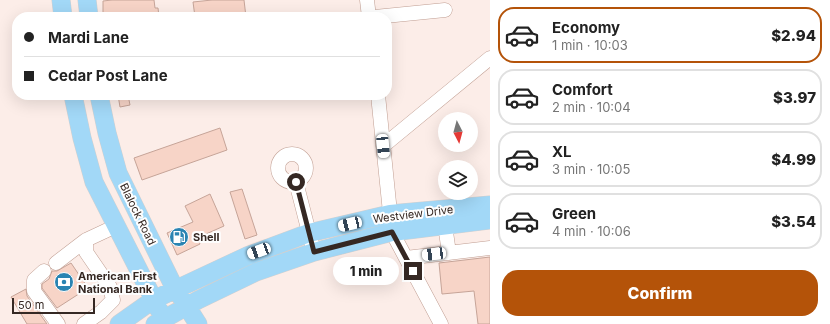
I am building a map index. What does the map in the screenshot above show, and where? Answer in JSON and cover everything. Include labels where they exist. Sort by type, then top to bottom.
[{"type":"main road","points":[[61,0],[62,12]]},
{"type":"main road","points":[[87,0],[88,12]]},
{"type":"main road","points":[[74,100],[82,138],[94,182],[153,300],[162,322]]},
{"type":"main road","name":"Blalock Road","points":[[100,100],[118,173],[124,188],[176,290],[198,324]]},
{"type":"main road","points":[[82,138],[107,132]]},
{"type":"main road","name":"Westview Drive","points":[[119,324],[153,300],[246,256],[309,233],[391,223],[490,205]]},
{"type":"main road","name":"Westview Drive","points":[[162,322],[186,306],[256,272],[391,223],[445,226],[490,220]]},
{"type":"street","points":[[367,0],[368,12]]},
{"type":"street","points":[[392,15],[445,10]]},
{"type":"street","points":[[383,146],[490,58]]},
{"type":"street","points":[[378,100],[391,223],[406,258],[441,324]]},
{"type":"street","points":[[296,182],[314,252]]},
{"type":"street","points":[[56,263],[86,240],[116,226]]},
{"type":"street","points":[[445,226],[448,253]]},
{"type":"street","points":[[84,324],[101,312],[113,300],[110,287],[86,252],[86,240]]},
{"type":"street","points":[[406,258],[490,248]]},
{"type":"street","points":[[44,271],[34,280],[34,291],[58,324]]},
{"type":"building","points":[[154,0],[155,8],[158,8],[158,12],[103,12],[103,1]]},
{"type":"building","points":[[212,0],[244,0],[245,12],[194,12],[193,2]]},
{"type":"building","points":[[119,100],[129,100],[130,105],[120,107]]},
{"type":"building","points":[[220,128],[227,150],[142,180],[134,158]]},
{"type":"building","points":[[242,189],[257,235],[245,239],[230,192]]},
{"type":"building","points":[[210,194],[224,226],[197,238],[200,244],[177,255],[167,233],[193,222],[185,206]]},
{"type":"building","points":[[490,257],[490,324],[478,324],[474,291],[442,294],[439,263]]},
{"type":"building","name":"American First National Bank","points":[[71,263],[88,288],[57,308],[42,288],[42,284],[49,279],[52,271],[57,271]]},
{"type":"building","points":[[26,289],[27,296],[47,324],[27,324],[11,297]]},
{"type":"place","name":"Shell","points":[[179,237]]},
{"type":"place","name":"American First National Bank","points":[[64,282]]},
{"type":"route","points":[[296,182],[314,252],[392,232],[413,271]]}]
